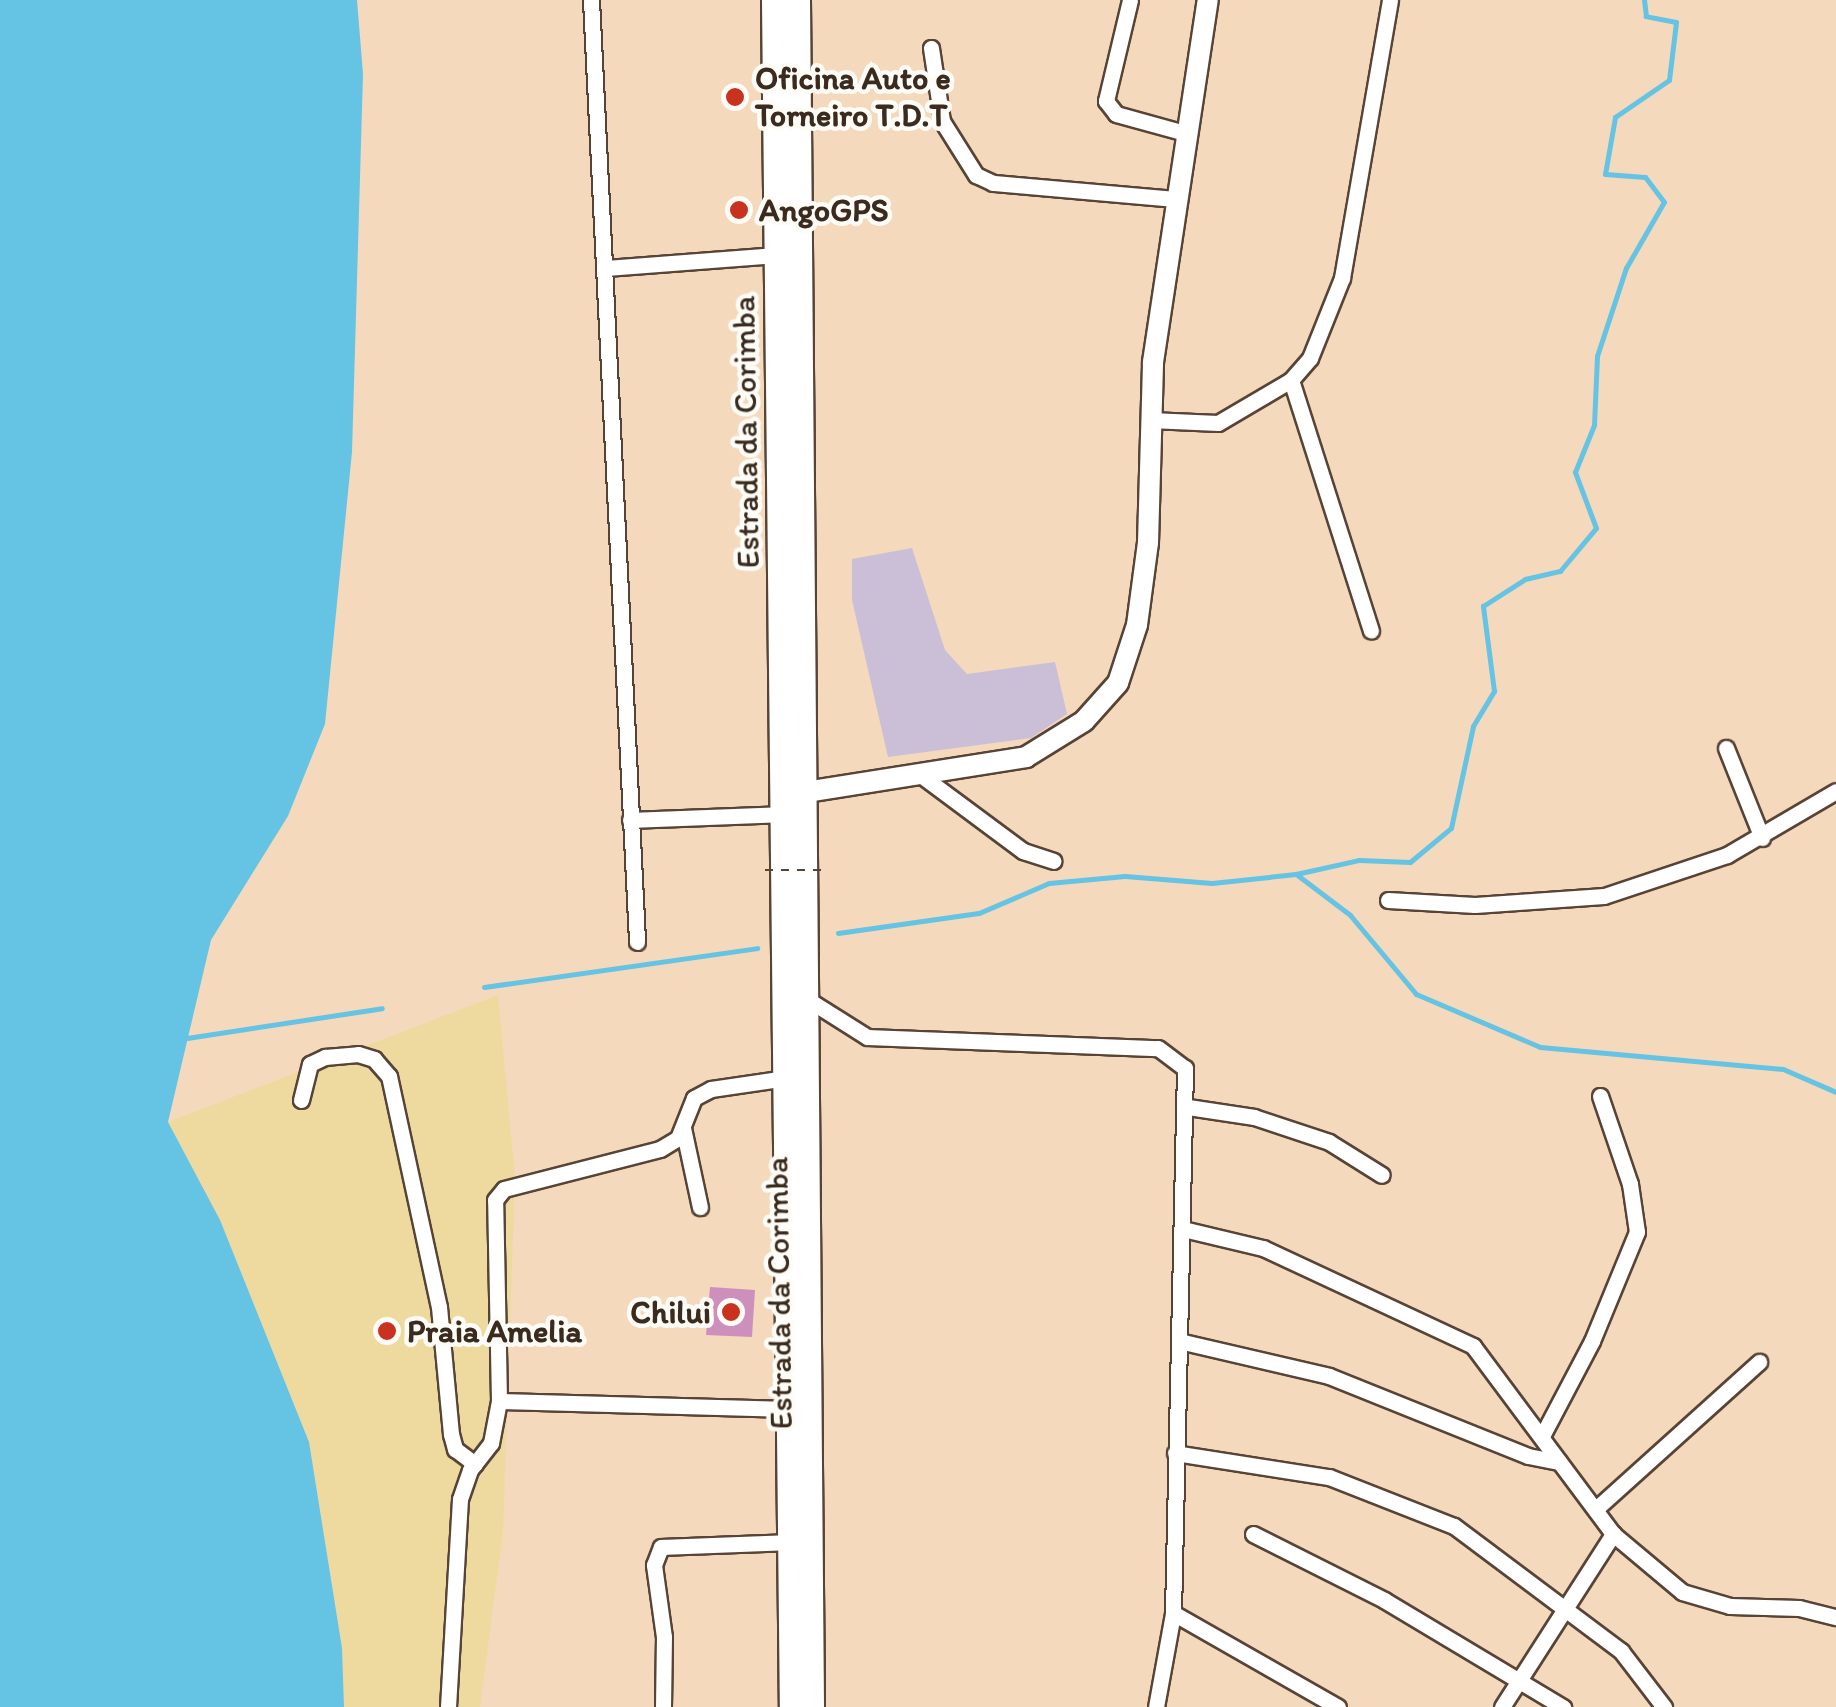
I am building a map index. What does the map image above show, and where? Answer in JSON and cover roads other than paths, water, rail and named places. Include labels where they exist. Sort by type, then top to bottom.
[{"type":"main road","name":"Estrada da Corimba","points":[[774,0],[785,814],[807,999],[811,1707]]},
{"type":"main road","name":"Estrada da Corimba","points":[[792,1707],[786,1078],[792,872],[806,792],[797,0]]},
{"type":"street","points":[[590,0],[607,268],[637,942]]},
{"type":"street","points":[[1130,0],[1106,101],[1116,114],[1185,133]]},
{"type":"street","points":[[806,792],[1026,757],[1084,721],[1118,684],[1136,625],[1148,543],[1150,420],[1185,133],[1208,0]]},
{"type":"street","points":[[1150,420],[1218,423],[1292,380],[1326,326],[1342,278],[1390,0]]},
{"type":"street","points":[[931,48],[942,121],[976,175],[993,183],[1176,199]]},
{"type":"street","points":[[607,268],[776,256]]},
{"type":"street","points":[[1292,380],[1371,631]]},
{"type":"street","points":[[1726,748],[1762,838]]},
{"type":"street","points":[[922,776],[1023,850],[1053,861]]},
{"type":"street","points":[[1388,900],[1475,905],[1604,896],[1762,838],[1836,791]]},
{"type":"street","points":[[630,820],[785,814]]},
{"type":"street","points":[[807,999],[867,1037],[1158,1048],[1185,1068],[1188,1107],[1172,1613],[1156,1707]]},
{"type":"street","points":[[301,1100],[310,1064],[325,1057],[374,1059],[390,1076],[439,1307],[451,1434],[455,1450],[476,1464]]},
{"type":"street","points":[[700,1207],[683,1128],[687,1106],[711,1089],[786,1078]]},
{"type":"street","points":[[1542,1436],[1592,1341],[1637,1232],[1630,1184],[1600,1096]]},
{"type":"street","points":[[1188,1107],[1254,1117],[1329,1142],[1382,1175]]},
{"type":"street","points":[[448,1707],[460,1499],[491,1443],[500,1401],[495,1200],[504,1190],[641,1157],[683,1128]]},
{"type":"street","points":[[1183,1229],[1263,1248],[1474,1346],[1558,1462],[1598,1507],[1613,1534],[1682,1592],[1705,1600],[1836,1617]]},
{"type":"street","points":[[1179,1340],[1329,1376],[1528,1456],[1558,1462]]},
{"type":"street","points":[[1598,1507],[1759,1362]]},
{"type":"street","points":[[500,1401],[791,1409]]},
{"type":"street","points":[[1175,1453],[1329,1477],[1402,1502],[1454,1526],[1568,1607],[1643,1674],[1664,1707]]},
{"type":"street","points":[[1253,1534],[1367,1591],[1563,1707]]},
{"type":"street","points":[[1502,1707],[1613,1534]]},
{"type":"street","points":[[663,1707],[664,1637],[654,1565],[661,1547],[791,1542]]},
{"type":"street","points":[[1172,1613],[1338,1707]]},
{"type":"water","points":[[0,0],[357,0],[363,74],[352,452],[325,724],[288,816],[211,940],[168,1122],[220,1220],[309,1442],[342,1648],[344,1707],[0,1707]]},
{"type":"waterway","points":[[1296,874],[1359,860],[1410,862],[1451,828],[1473,726],[1494,691],[1483,606],[1525,579],[1560,571],[1596,528],[1575,472],[1594,425],[1597,356],[1626,268],[1664,202],[1645,177],[1605,174],[1615,117],[1669,80],[1676,22],[1646,16],[1644,0]]},
{"type":"waterway","points":[[838,933],[979,913],[1049,883],[1125,876],[1212,883],[1296,874],[1350,915],[1416,994],[1540,1047],[1783,1069],[1836,1092]]},
{"type":"waterway","points":[[484,987],[757,948]]},
{"type":"waterway","points":[[187,1038],[382,1008]]},
{"type":"place","name":"Oficina Auto e Torneiro T.D.T","points":[[735,97]]},
{"type":"place","name":"AngoGPS","points":[[739,210]]},
{"type":"place","name":"Chilui","points":[[731,1312]]},
{"type":"place","name":"Praia Amelia","points":[[387,1331]]}]
